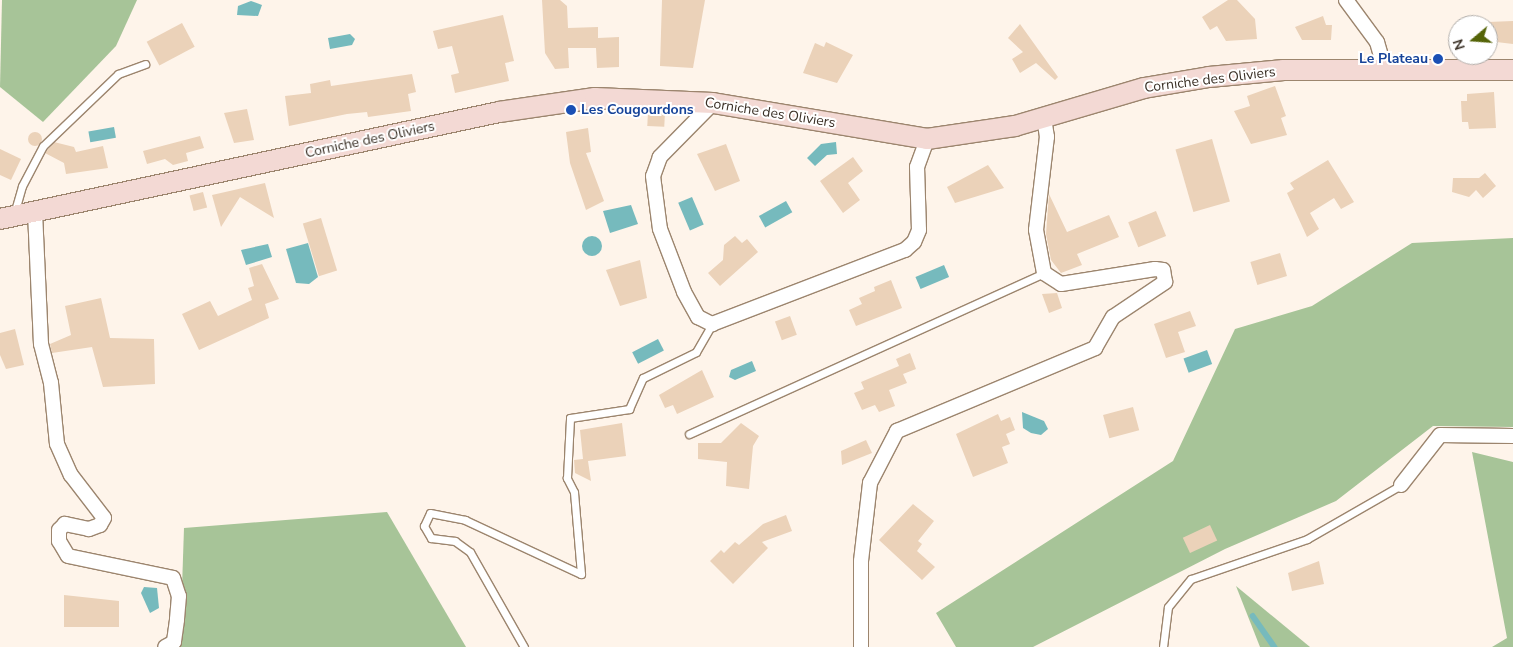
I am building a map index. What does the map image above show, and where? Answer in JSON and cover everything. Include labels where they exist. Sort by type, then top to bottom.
[{"type":"street","points":[[1346,0],[1378,42],[1385,70]]},
{"type":"street","name":"Corniche des Oliviers","points":[[7,218],[559,102],[624,97],[713,103],[926,139],[1044,120],[1174,82],[1284,70],[1513,70]]},
{"type":"street","points":[[713,103],[660,157],[653,176],[660,229],[681,284],[698,317],[712,324],[909,246],[919,230],[917,167],[926,139]]},
{"type":"street","points":[[861,647],[861,560],[870,483],[897,432],[1095,348],[1113,317],[1165,282],[1167,276],[1155,270],[1061,284],[1044,273],[1036,230],[1046,137],[1044,120]]},
{"type":"street","points":[[35,212],[41,344],[51,383],[57,444],[71,475],[104,518],[100,525],[89,529],[66,524],[59,530],[59,542],[68,556],[173,578],[179,596],[177,620],[174,642],[166,647]]},
{"type":"street","points":[[1401,485],[1440,435],[1513,436]]},
{"type":"lane","points":[[7,218],[43,146],[118,74],[145,64]]},
{"type":"lane","points":[[689,434],[1044,273]]},
{"type":"lane","points":[[524,647],[470,552],[455,541],[431,538],[424,526],[430,513],[465,520],[581,574],[574,492],[567,478],[570,418],[629,409],[643,378],[696,352],[712,324]]},
{"type":"lane","points":[[1163,647],[1168,608],[1192,579],[1307,539],[1401,485]]},
{"type":"green space","points":[[2,0],[137,0],[116,46],[43,122],[0,87]]},
{"type":"green space","points":[[1513,238],[1513,427],[1433,426],[1336,501],[1225,549],[1033,647],[956,647],[936,613],[1173,461],[1235,329],[1312,306],[1412,243]]},
{"type":"green space","points":[[1472,452],[1513,462],[1513,647],[1492,647],[1507,638]]},
{"type":"green space","points":[[387,512],[466,647],[180,647],[184,528]]},
{"type":"green space","points":[[1236,586],[1310,647],[1260,647]]},
{"type":"water","points":[[251,1],[262,5],[258,16],[237,15],[238,6]]},
{"type":"water","points":[[350,34],[355,39],[352,45],[330,49],[328,38]]},
{"type":"water","points":[[114,127],[116,138],[90,142],[88,132]]},
{"type":"water","points":[[836,142],[837,154],[827,155],[815,166],[807,158],[821,144]]},
{"type":"water","points":[[692,197],[704,225],[690,230],[678,203]]},
{"type":"water","points":[[786,201],[792,212],[765,227],[759,216]]},
{"type":"water","points":[[631,205],[638,224],[610,233],[603,211]]},
{"type":"water","points":[[592,236],[599,239],[602,246],[599,253],[592,256],[585,253],[582,246],[585,239]]},
{"type":"water","points":[[308,243],[318,277],[309,284],[296,283],[286,249]]},
{"type":"water","points":[[268,244],[272,257],[246,265],[241,250]]},
{"type":"water","points":[[944,265],[949,277],[921,289],[915,277]]},
{"type":"water","points":[[658,339],[664,351],[638,364],[632,352]]},
{"type":"water","points":[[1207,350],[1212,364],[1189,373],[1184,359]]},
{"type":"water","points":[[752,361],[756,371],[735,380],[729,377],[731,370]]},
{"type":"water","points":[[1022,412],[1044,421],[1048,429],[1041,435],[1031,433],[1023,428]]},
{"type":"water","points":[[144,587],[157,588],[159,608],[150,613],[141,593]]},
{"type":"building","points":[[542,0],[560,0],[567,6],[568,28],[598,27],[598,38],[619,37],[619,67],[597,68],[596,48],[568,48],[569,68],[555,69],[545,53]]},
{"type":"building","points":[[662,0],[705,0],[693,68],[660,66]]},
{"type":"building","points":[[1228,0],[1237,0],[1255,19],[1257,39],[1226,41],[1217,26],[1210,30],[1202,17]]},
{"type":"building","points":[[503,15],[514,61],[505,63],[509,81],[455,93],[451,75],[459,73],[452,46],[438,49],[433,31]]},
{"type":"building","points":[[1323,16],[1326,25],[1332,25],[1331,40],[1302,40],[1295,27]]},
{"type":"building","points":[[1513,21],[1513,44],[1498,42],[1498,22]]},
{"type":"building","points":[[182,23],[195,47],[159,66],[147,42]]},
{"type":"building","points":[[1020,24],[1058,77],[1055,80],[1036,63],[1020,73],[1012,59],[1023,52],[1008,38]]},
{"type":"building","points":[[826,42],[853,55],[837,83],[803,73],[815,43],[824,47]]},
{"type":"building","points":[[412,74],[416,92],[408,94],[411,111],[368,117],[367,112],[347,114],[289,126],[285,96],[311,93],[310,84],[330,80],[331,86]]},
{"type":"building","points":[[1275,86],[1286,116],[1281,118],[1287,135],[1251,144],[1234,111],[1250,106],[1247,96]]},
{"type":"building","points":[[1494,92],[1496,128],[1469,129],[1468,122],[1462,122],[1461,101],[1467,101],[1467,94]]},
{"type":"building","points":[[247,109],[254,140],[234,143],[224,113]]},
{"type":"building","points":[[648,112],[665,113],[664,127],[647,126]]},
{"type":"building","points":[[588,128],[591,152],[586,153],[604,201],[586,210],[570,163],[566,132]]},
{"type":"building","points":[[35,132],[40,134],[42,139],[40,144],[35,146],[30,144],[28,139],[30,134]]},
{"type":"building","points":[[200,136],[204,148],[186,153],[188,161],[173,165],[165,159],[147,164],[143,151]]},
{"type":"building","points":[[1212,139],[1230,201],[1193,212],[1175,149]]},
{"type":"building","points":[[54,142],[74,147],[76,152],[103,146],[108,168],[66,174],[64,163],[45,153]]},
{"type":"building","points":[[726,144],[740,181],[715,191],[697,154]]},
{"type":"building","points":[[0,149],[21,159],[11,180],[0,175]]},
{"type":"building","points":[[853,157],[863,171],[848,183],[860,200],[843,213],[820,181]]},
{"type":"building","points":[[1328,160],[1354,202],[1341,209],[1334,198],[1310,213],[1319,229],[1307,237],[1287,193],[1294,189],[1290,183]]},
{"type":"building","points":[[988,165],[1004,188],[955,203],[947,187]]},
{"type":"building","points":[[1485,173],[1496,186],[1483,198],[1476,190],[1469,197],[1452,192],[1453,178],[1479,178]]},
{"type":"building","points":[[265,183],[274,218],[240,197],[221,227],[212,195]]},
{"type":"building","points":[[203,192],[207,207],[194,211],[189,196]]},
{"type":"building","points":[[1049,194],[1067,232],[1109,215],[1119,237],[1077,254],[1082,265],[1061,273],[1051,260],[1046,234]]},
{"type":"building","points":[[1156,211],[1166,236],[1138,247],[1128,222]]},
{"type":"building","points":[[321,218],[337,271],[319,276],[303,224]]},
{"type":"building","points":[[735,236],[742,243],[747,239],[758,252],[720,286],[708,273],[723,260],[724,245]]},
{"type":"building","points":[[1280,253],[1287,276],[1257,285],[1250,262]]},
{"type":"building","points":[[640,260],[647,298],[620,306],[606,270]]},
{"type":"building","points":[[262,264],[279,299],[265,304],[269,318],[199,350],[182,314],[210,301],[218,316],[252,300],[248,288],[254,286],[249,268]]},
{"type":"building","points":[[891,280],[902,308],[856,326],[849,310],[862,304],[859,298],[875,291],[874,287]]},
{"type":"building","points":[[1057,293],[1062,308],[1049,313],[1042,294]]},
{"type":"building","points":[[101,298],[110,338],[154,339],[155,384],[103,387],[92,347],[52,353],[50,344],[71,335],[65,306]]},
{"type":"building","points":[[1190,311],[1196,326],[1178,332],[1185,352],[1166,358],[1154,324]]},
{"type":"building","points":[[790,316],[797,335],[782,340],[775,321]]},
{"type":"building","points":[[15,329],[24,365],[6,369],[0,355],[0,333]]},
{"type":"building","points":[[910,353],[916,369],[903,374],[907,383],[889,390],[895,406],[879,412],[875,405],[862,410],[854,393],[864,389],[861,382],[899,366],[896,359]]},
{"type":"building","points":[[702,370],[714,397],[677,414],[673,405],[665,408],[659,395]]},
{"type":"building","points":[[1133,407],[1139,430],[1109,438],[1103,415]]},
{"type":"building","points":[[998,414],[1001,421],[1010,417],[1015,430],[1006,434],[1010,444],[1002,447],[1008,463],[973,477],[956,434]]},
{"type":"building","points":[[622,423],[626,456],[588,461],[591,481],[575,473],[574,460],[583,459],[580,430]]},
{"type":"building","points":[[741,423],[759,436],[753,446],[749,489],[726,486],[727,462],[698,459],[698,443],[721,443]]},
{"type":"building","points":[[866,440],[872,453],[842,465],[841,451]]},
{"type":"building","points":[[913,504],[934,521],[918,541],[922,544],[917,551],[935,567],[922,580],[879,540]]},
{"type":"building","points":[[786,515],[792,531],[762,542],[768,548],[733,584],[710,561],[721,550],[724,553],[735,542],[739,545],[763,524]]},
{"type":"building","points":[[1210,525],[1217,540],[1190,553],[1183,538]]},
{"type":"building","points":[[1319,561],[1324,584],[1292,591],[1288,573]]},
{"type":"building","points":[[64,595],[119,601],[119,627],[64,627]]},
{"type":"waterway","points":[[1253,616],[1275,647]]},
{"type":"place","name":"Le Plateau","points":[[1438,59]]},
{"type":"place","name":"Les Cougourdons","points":[[571,110]]}]
